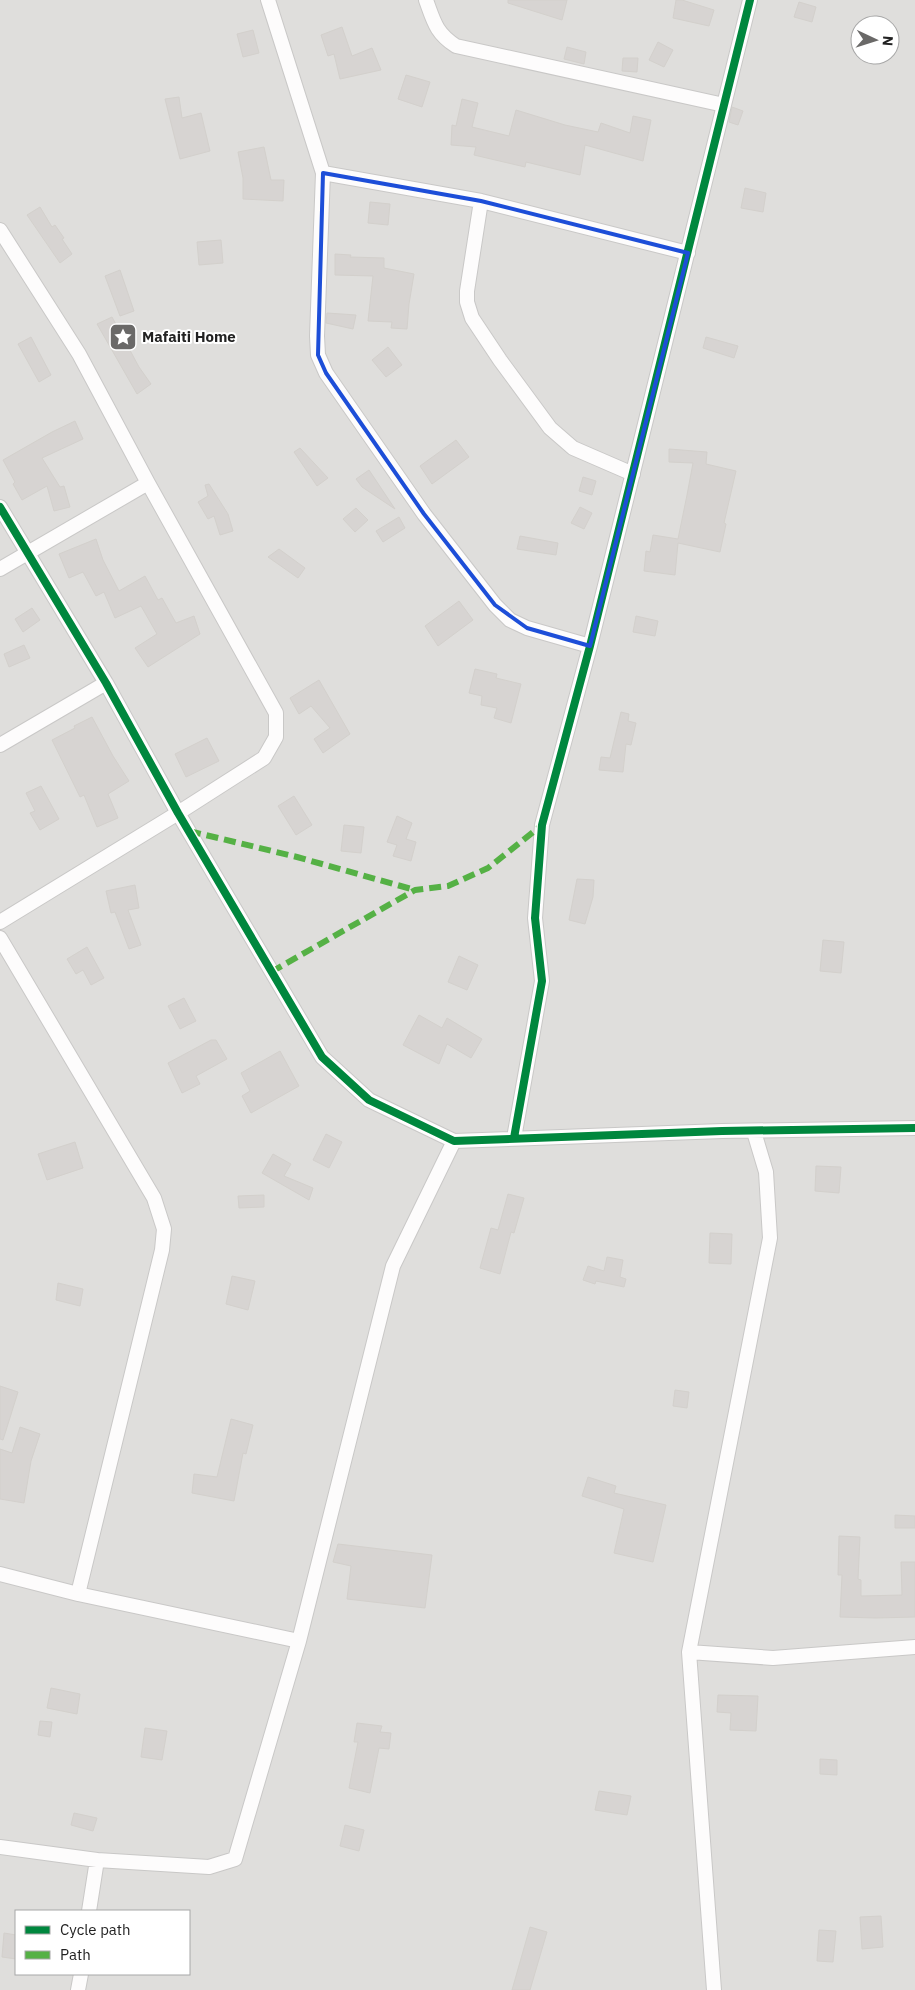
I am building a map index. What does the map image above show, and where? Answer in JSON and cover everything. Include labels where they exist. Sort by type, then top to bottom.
[{"type":"street","points":[[268,0],[323,173],[317,336],[318,355],[326,372],[424,514],[495,605],[510,620],[527,628],[590,646]]},
{"type":"street","points":[[426,0],[437,30],[446,40],[456,46],[724,105]]},
{"type":"street","points":[[514,1138],[542,981],[535,918],[542,825],[590,646],[750,0]]},
{"type":"street","points":[[323,173],[481,201],[688,253]]},
{"type":"street","points":[[481,201],[467,291],[467,302],[472,318],[550,428],[573,448],[633,474]]},
{"type":"street","points":[[0,230],[79,354],[148,483],[276,713],[276,737],[264,758],[0,922]]},
{"type":"street","points":[[0,570],[148,483]]},
{"type":"street","points":[[0,507],[106,682],[178,813],[322,1057],[370,1100],[454,1141],[915,1128]]},
{"type":"street","points":[[0,745],[106,682]]},
{"type":"street","points":[[0,938],[154,1198],[164,1229],[162,1250],[78,1594]]},
{"type":"street","points":[[714,1990],[688,1652],[770,1238],[766,1172],[754,1132]]},
{"type":"street","points":[[0,1847],[97,1860],[210,1867],[235,1860],[299,1642],[393,1266],[454,1141]]},
{"type":"street","points":[[0,1574],[78,1594],[299,1642]]},
{"type":"street","points":[[688,1652],[773,1658],[915,1648]]},
{"type":"street","points":[[90,1910],[97,1860]]},
{"type":"street","points":[[78,1990],[81,1975]]},
{"type":"highlighted area","points":[[323,173],[481,201],[688,253],[590,646],[527,628],[495,605],[424,514],[326,373],[318,355]]},
{"type":"shaded area","points":[[0,0],[915,0],[915,1990],[0,1990]]},
{"type":"building","points":[[508,0],[567,0],[562,20],[508,3]]},
{"type":"building","points":[[676,0],[682,0],[714,10],[709,26],[673,18]]},
{"type":"building","points":[[799,2],[816,7],[812,22],[794,17]]},
{"type":"building","points":[[342,27],[352,56],[372,48],[381,70],[340,79],[334,54],[328,56],[321,35]]},
{"type":"building","points":[[253,30],[259,53],[243,57],[237,34]]},
{"type":"building","points":[[658,42],[673,50],[664,67],[649,60]]},
{"type":"building","points":[[567,47],[586,52],[584,64],[564,59]]},
{"type":"building","points":[[623,58],[638,58],[637,72],[622,71]]},
{"type":"building","points":[[406,75],[430,82],[422,107],[398,99]]},
{"type":"building","points":[[179,97],[182,118],[201,113],[210,151],[180,159],[165,99]]},
{"type":"building","points":[[462,99],[478,103],[472,127],[509,136],[516,110],[565,125],[598,132],[601,123],[630,133],[633,116],[651,120],[643,161],[585,145],[580,175],[526,162],[525,167],[474,155],[476,147],[451,145],[452,125],[456,126]]},
{"type":"building","points":[[732,107],[743,111],[738,125],[729,122]]},
{"type":"building","points":[[264,147],[271,180],[284,180],[283,201],[243,199],[243,178],[238,152]]},
{"type":"building","points":[[745,188],[766,193],[763,212],[741,208]]},
{"type":"building","points":[[370,202],[390,204],[388,225],[368,223]]},
{"type":"building","points":[[40,207],[52,227],[55,225],[64,238],[62,239],[72,254],[60,263],[27,215]]},
{"type":"building","points":[[221,240],[223,263],[199,265],[197,242]]},
{"type":"building","points":[[335,254],[351,255],[350,257],[384,258],[384,268],[414,274],[407,329],[391,328],[392,322],[368,321],[373,276],[335,275]]},
{"type":"building","points":[[120,270],[134,311],[120,316],[105,276]]},
{"type":"building","points":[[327,313],[356,315],[353,329],[326,323]]},
{"type":"building","points":[[112,317],[139,367],[151,384],[137,394],[97,324]]},
{"type":"building","points":[[31,337],[51,375],[39,382],[18,344]]},
{"type":"building","points":[[706,337],[738,346],[734,358],[703,348]]},
{"type":"building","points":[[388,347],[402,365],[386,377],[372,360]]},
{"type":"building","points":[[75,421],[83,439],[42,458],[60,487],[64,486],[70,507],[54,511],[47,486],[22,500],[3,460]]},
{"type":"building","points":[[456,440],[469,457],[432,484],[420,466]]},
{"type":"building","points":[[300,448],[328,478],[317,486],[294,452]]},
{"type":"building","points":[[669,449],[707,452],[706,464],[736,471],[724,523],[726,524],[720,552],[678,543],[675,575],[644,571],[646,551],[650,552],[653,535],[678,539],[693,463],[669,462]]},
{"type":"building","points":[[369,470],[395,509],[362,487],[356,479]]},
{"type":"building","points":[[583,477],[596,481],[592,495],[579,491]]},
{"type":"building","points":[[209,484],[228,514],[233,531],[220,535],[214,516],[208,519],[198,502],[208,496],[205,485]]},
{"type":"building","points":[[580,507],[592,513],[584,529],[571,523]]},
{"type":"building","points":[[356,508],[368,520],[355,532],[343,519]]},
{"type":"building","points":[[399,517],[405,528],[383,542],[376,531]]},
{"type":"building","points":[[520,536],[558,543],[556,555],[517,549]]},
{"type":"building","points":[[96,539],[103,560],[119,591],[145,576],[158,600],[162,598],[176,623],[194,616],[200,634],[148,667],[135,648],[157,634],[141,606],[115,618],[104,592],[96,596],[83,572],[69,578],[59,554]]},
{"type":"building","points":[[279,549],[305,568],[298,578],[268,557]]},
{"type":"building","points":[[459,601],[473,620],[438,646],[425,626]]},
{"type":"building","points":[[32,608],[40,620],[23,632],[15,619]]},
{"type":"building","points":[[636,616],[658,621],[655,636],[633,632]]},
{"type":"building","points":[[24,645],[30,658],[9,667],[4,654]]},
{"type":"building","points":[[475,669],[497,674],[496,678],[521,684],[511,723],[494,718],[497,708],[481,705],[482,696],[469,693]]},
{"type":"building","points":[[319,680],[350,734],[323,753],[314,739],[330,728],[311,706],[299,714],[290,698]]},
{"type":"building","points":[[621,712],[629,714],[628,721],[636,723],[631,745],[626,744],[623,772],[599,770],[601,757],[610,758]]},
{"type":"building","points":[[92,717],[129,781],[108,794],[118,818],[97,827],[84,795],[80,797],[52,740]]},
{"type":"building","points":[[207,738],[219,761],[186,777],[175,754]]},
{"type":"building","points":[[41,786],[59,819],[40,830],[30,813],[35,811],[26,793]]},
{"type":"building","points":[[294,796],[312,825],[296,835],[278,806]]},
{"type":"building","points":[[397,816],[412,823],[406,839],[416,842],[411,861],[393,856],[397,845],[387,842]]},
{"type":"building","points":[[344,825],[364,827],[361,853],[341,851]]},
{"type":"building","points":[[577,879],[594,880],[593,897],[585,924],[569,920]]},
{"type":"building","points":[[135,885],[139,908],[128,910],[141,945],[129,949],[115,912],[111,913],[106,891]]},
{"type":"building","points":[[823,940],[844,942],[841,973],[820,971]]},
{"type":"building","points":[[87,947],[104,978],[91,985],[83,970],[76,974],[67,959]]},
{"type":"building","points":[[459,956],[478,965],[467,990],[448,982]]},
{"type":"building","points":[[184,998],[196,1021],[180,1029],[168,1006]]},
{"type":"building","points":[[419,1015],[442,1028],[447,1018],[482,1039],[471,1058],[447,1044],[439,1064],[403,1045]]},
{"type":"building","points":[[211,1040],[216,1040],[227,1059],[196,1076],[200,1084],[182,1093],[168,1063]]},
{"type":"building","points":[[280,1051],[299,1086],[251,1113],[242,1096],[250,1091],[241,1073]]},
{"type":"building","points":[[326,1134],[342,1142],[329,1168],[313,1160]]},
{"type":"building","points":[[75,1142],[83,1168],[47,1180],[38,1154]]},
{"type":"building","points":[[273,1154],[291,1164],[284,1176],[313,1188],[309,1200],[262,1173]]},
{"type":"building","points":[[816,1166],[841,1167],[839,1193],[815,1191]]},
{"type":"building","points":[[508,1194],[524,1198],[514,1233],[511,1232],[500,1274],[480,1268],[491,1228],[498,1230]]},
{"type":"building","points":[[264,1195],[264,1207],[239,1208],[238,1196]]},
{"type":"building","points":[[710,1233],[732,1234],[731,1264],[709,1263]]},
{"type":"building","points":[[607,1257],[623,1260],[620,1277],[626,1279],[624,1287],[596,1281],[595,1284],[583,1280],[588,1266],[604,1271]]},
{"type":"building","points":[[232,1276],[255,1281],[248,1310],[226,1304]]},
{"type":"building","points":[[58,1283],[83,1289],[80,1306],[56,1300]]},
{"type":"building","points":[[0,1386],[18,1392],[3,1440],[0,1439]]},
{"type":"building","points":[[675,1390],[689,1392],[687,1408],[673,1406]]},
{"type":"building","points":[[231,1419],[253,1425],[246,1454],[243,1453],[234,1501],[192,1493],[194,1474],[217,1477]]},
{"type":"building","points":[[20,1427],[40,1434],[31,1461],[24,1503],[0,1499],[0,1449],[12,1453]]},
{"type":"building","points":[[588,1477],[616,1486],[614,1493],[666,1505],[653,1562],[614,1553],[624,1509],[582,1496]]},
{"type":"building","points":[[895,1515],[915,1516],[915,1528],[895,1528]]},
{"type":"building","points":[[839,1536],[860,1537],[858,1579],[861,1580],[861,1596],[902,1595],[901,1562],[915,1562],[915,1617],[840,1617],[842,1575],[838,1575]]},
{"type":"building","points":[[338,1544],[432,1555],[425,1608],[347,1599],[351,1566],[333,1562]]},
{"type":"building","points":[[51,1688],[80,1694],[77,1714],[47,1708]]},
{"type":"building","points":[[718,1695],[758,1696],[756,1731],[730,1730],[731,1713],[717,1712]]},
{"type":"building","points":[[40,1721],[52,1722],[50,1737],[38,1735]]},
{"type":"building","points":[[357,1723],[382,1726],[380,1732],[391,1733],[389,1749],[379,1748],[370,1793],[349,1788],[358,1742],[354,1742]]},
{"type":"building","points":[[145,1728],[167,1731],[162,1760],[141,1757]]},
{"type":"building","points":[[820,1759],[837,1760],[837,1775],[820,1774]]},
{"type":"building","points":[[599,1791],[631,1796],[627,1815],[595,1810]]},
{"type":"building","points":[[74,1813],[97,1818],[93,1831],[71,1825]]},
{"type":"building","points":[[345,1825],[364,1830],[359,1851],[340,1846]]},
{"type":"building","points":[[881,1916],[883,1947],[862,1949],[860,1917]]},
{"type":"building","points":[[530,1927],[547,1932],[530,1990],[512,1990]]},
{"type":"building","points":[[819,1930],[836,1931],[833,1962],[817,1961]]},
{"type":"building","points":[[4,1933],[15,1935],[15,1959],[2,1957]]},
{"type":"marked path","points":[[271,972],[415,890],[448,886],[488,868],[542,825]]},
{"type":"marked path","points":[[189,831],[297,857],[415,890]]},
{"type":"cycle path","points":[[514,1138],[542,981],[535,918],[542,825],[590,646],[750,0]]},
{"type":"cycle path","points":[[0,507],[106,683],[178,813],[322,1057],[369,1100],[454,1141],[722,1131],[915,1128]]},
{"type":"place","name":"Mafaiti Home","points":[[123,337]]}]
